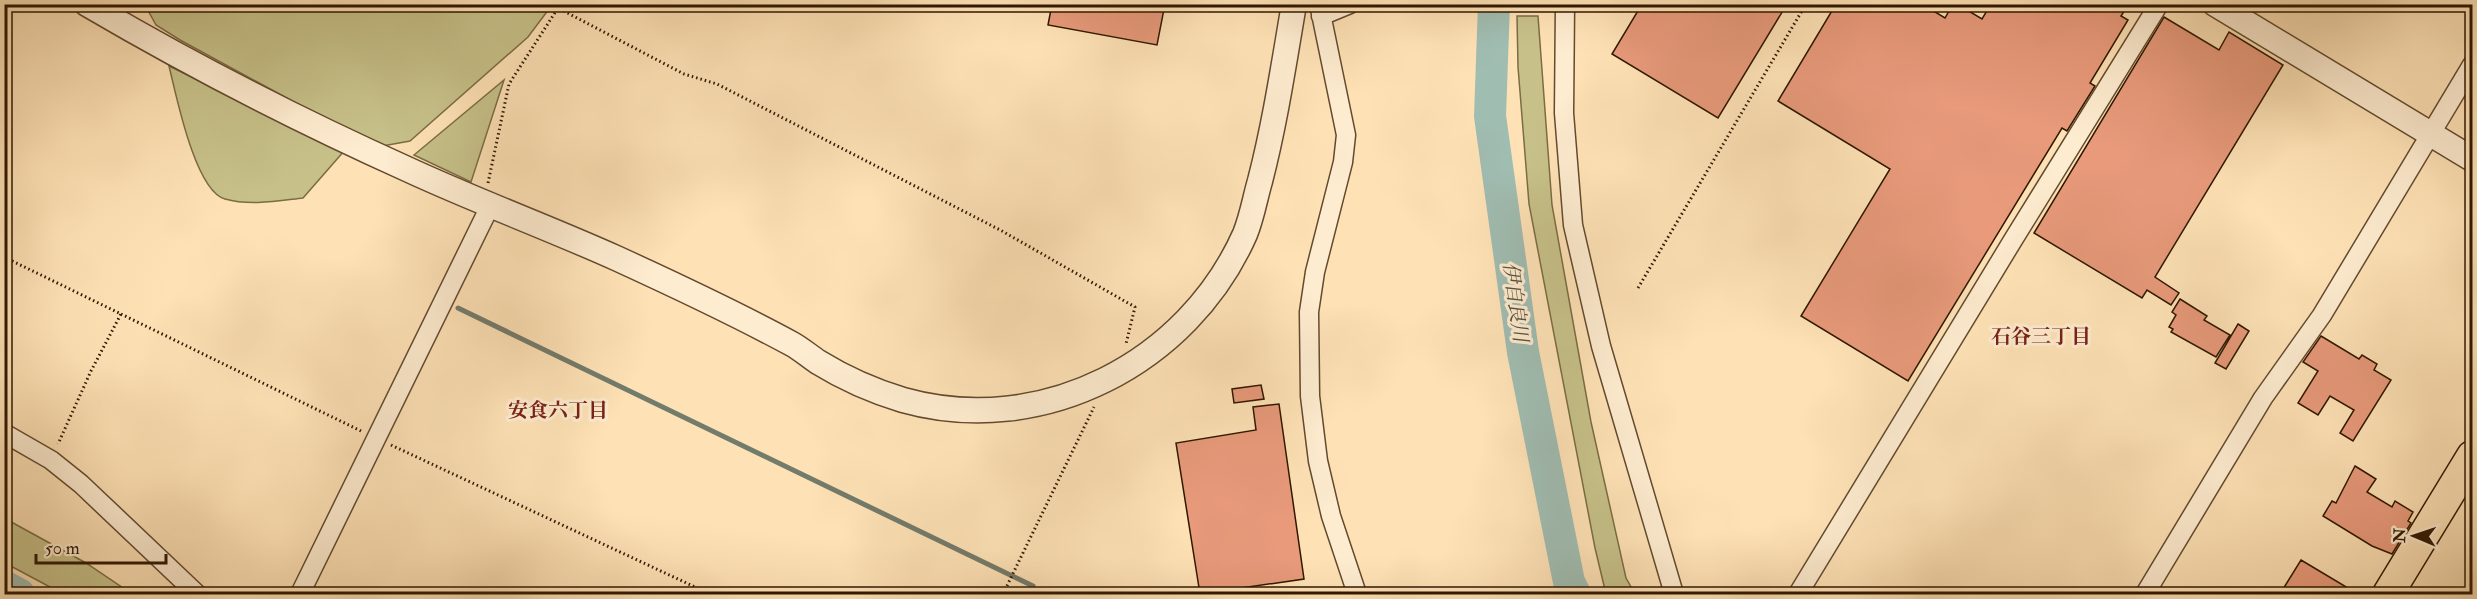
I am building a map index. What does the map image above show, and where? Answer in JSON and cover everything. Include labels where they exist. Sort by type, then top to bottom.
[{"type":"main road","points":[[2388,594],[2472,456]]},
{"type":"street","points":[[87,4],[161,47],[405,169],[616,259],[795,345],[849,380],[905,400],[959,408],[1016,408],[1065,396],[1113,377],[1143,360],[1185,323],[1222,279],[1247,230],[1266,158],[1294,4]]},
{"type":"street","points":[[1350,4],[1320,10],[1346,135],[1343,162],[1315,272],[1309,312],[1310,396],[1318,461],[1331,516],[1357,594]]},
{"type":"street","points":[[1565,4],[1564,113],[1573,225],[1601,346],[1674,594]]},
{"type":"street","points":[[1798,594],[2159,4]]},
{"type":"street","points":[[2215,4],[2472,159]]},
{"type":"street","points":[[2145,594],[2263,398],[2322,315],[2472,65]]},
{"type":"street","points":[[300,594],[487,204]]},
{"type":"street","points":[[4,433],[51,460],[81,484],[198,594]]},
{"type":"path","points":[[1638,288],[1806,4]]},
{"type":"path","points":[[487,204],[509,84],[558,9],[684,74],[717,84],[991,226],[1135,307],[1113,377],[1003,594]]},
{"type":"path","points":[[4,257],[376,438],[710,594]]},
{"type":"path","points":[[51,460],[91,371],[121,314]]},
{"type":"shaded area","points":[[145,5],[552,5],[528,37],[410,141],[377,147],[180,40],[156,25]]},
{"type":"shaded area","points":[[1517,16],[1538,16],[1552,205],[1591,422],[1626,578],[1635,594],[1606,594],[1595,548],[1529,204],[1518,67]]},
{"type":"shaded area","points":[[169,66],[345,150],[303,198],[254,203],[225,199],[214,192],[196,161],[188,140]]},
{"type":"shaded area","points":[[504,80],[471,182],[414,155]]},
{"type":"shaded area","points":[[4,518],[86,563],[132,594],[63,594],[5,563]]},
{"type":"building","points":[[1052,4],[1165,4],[1157,45],[1048,25]]},
{"type":"building","points":[[1642,4],[1787,4],[1718,118],[1612,54]]},
{"type":"building","points":[[1836,4],[1922,4],[1945,18],[1953,4],[1957,4],[1982,19],[1991,4],[2116,4],[2125,10],[2121,16],[2128,20],[2090,83],[2095,86],[2067,131],[2062,128],[1908,381],[1801,316],[1890,169],[1778,101]]},
{"type":"building","points":[[2164,17],[2219,50],[2229,32],[2283,65],[2155,277],[2179,293],[2171,305],[2147,290],[2142,298],[2034,233]]},
{"type":"building","points":[[2180,299],[2207,316],[2204,320],[2230,335],[2216,357],[2171,332],[2173,329],[2169,327],[2176,315],[2172,312]]},
{"type":"building","points":[[2238,324],[2249,331],[2226,369],[2215,363]]},
{"type":"building","points":[[2321,336],[2359,359],[2362,355],[2377,364],[2374,370],[2391,380],[2353,441],[2340,433],[2354,410],[2330,396],[2318,415],[2298,403],[2318,371],[2303,362]]},
{"type":"building","points":[[1261,385],[1264,399],[1234,403],[1232,389]]},
{"type":"building","points":[[1279,404],[1304,579],[1200,594],[1176,443],[1256,430],[1253,407]]},
{"type":"building","points":[[2355,466],[2376,479],[2367,492],[2392,507],[2395,501],[2413,512],[2408,521],[2411,523],[2392,554],[2372,546],[2323,516],[2332,501],[2336,503]]},
{"type":"building","points":[[2301,560],[2358,594],[2280,594]]},
{"type":"waterway","name":"伊自良川","points":[[1494,4],[1490,116],[1523,352],[1569,582],[1575,594]]},
{"type":"waterway","points":[[458,308],[1033,586],[1029,594]]},
{"type":"waterway","name":"伊自良川","points":[[4,586],[19,594]]},
{"type":"district","name":"石谷三丁目","points":[[2041,336]]},
{"type":"district","name":"安食六丁目","points":[[558,410]]}]
